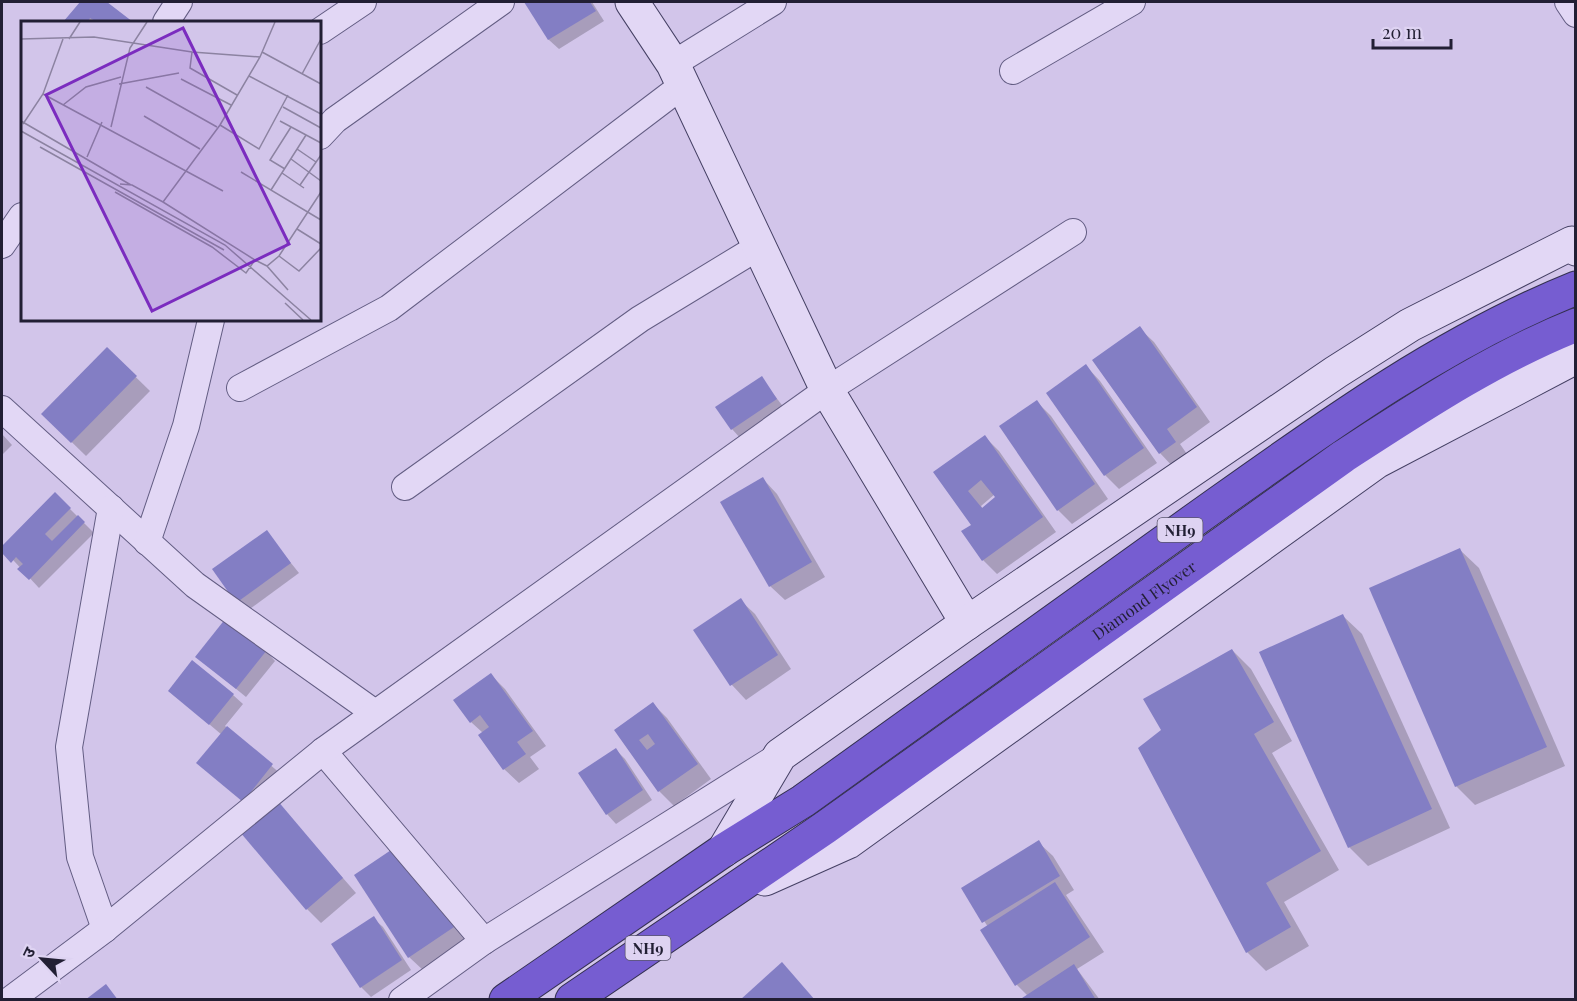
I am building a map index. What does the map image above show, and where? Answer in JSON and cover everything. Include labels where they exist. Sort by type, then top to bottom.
[{"type":"highway","name":"NH9","points":[[724,850],[802,801],[1334,421],[1470,339],[1548,299],[1575,288]]},
{"type":"highway","name":"Diamond Flyover","points":[[724,897],[826,827],[1344,456],[1440,394],[1495,363],[1575,325]]},
{"type":"highway","points":[[506,999],[724,850]]},
{"type":"highway","name":"NH9","points":[[572,999],[724,897]]},
{"type":"street","points":[[321,31],[363,2]]},
{"type":"street","points":[[321,135],[335,120],[501,2]]},
{"type":"street","points":[[632,2],[678,75],[827,390],[967,623]]},
{"type":"street","points":[[240,388],[389,308],[678,75],[773,2]]},
{"type":"street","points":[[1013,71],[1132,2]]},
{"type":"street","points":[[1568,2],[1575,14]]},
{"type":"street","points":[[2,244],[21,217]]},
{"type":"street","points":[[10,999],[105,929],[323,750],[827,390],[1073,232]]},
{"type":"street","points":[[402,999],[484,941],[780,755],[967,623],[1336,372],[1410,325],[1574,245]]},
{"type":"street","points":[[405,487],[640,319],[760,246]]},
{"type":"street","points":[[147,542],[186,426],[211,321]]},
{"type":"street","points":[[724,897],[848,842],[1376,462],[1575,357]]},
{"type":"street","points":[[2,409],[195,585],[375,713]]},
{"type":"street","points":[[105,929],[80,857],[69,747],[111,508]]},
{"type":"street","points":[[323,750],[484,941]]},
{"type":"street","points":[[724,850],[780,755]]},
{"type":"building","points":[[80,2],[107,2],[132,21],[95,21],[90,18],[88,21],[64,21]]},
{"type":"building","points":[[524,2],[590,2],[596,11],[548,40]]},
{"type":"building","points":[[1140,326],[1197,407],[1167,429],[1176,442],[1159,454],[1092,360]]},
{"type":"building","points":[[107,347],[137,376],[71,443],[41,414]]},
{"type":"building","points":[[1086,364],[1144,448],[1104,476],[1046,393]]},
{"type":"building","points":[[762,376],[777,399],[731,430],[715,407]]},
{"type":"building","points":[[1037,400],[1095,484],[1057,511],[999,426]]},
{"type":"building","points":[[985,435],[1043,517],[982,561],[961,531],[971,525],[933,472]],"holes":[[[981,480],[995,497],[982,508],[968,491]]]},
{"type":"building","points":[[763,477],[812,562],[769,587],[720,502]]},
{"type":"building","points":[[55,492],[71,508],[45,534],[52,541],[78,515],[85,522],[29,580],[17,569],[23,564],[16,557],[11,563],[2,553],[2,546]]},
{"type":"building","points":[[267,530],[291,563],[236,603],[212,569]]},
{"type":"building","points":[[1460,548],[1547,747],[1455,787],[1369,588]]},
{"type":"building","points":[[741,598],[778,655],[730,686],[693,630]]},
{"type":"building","points":[[1343,614],[1432,809],[1348,848],[1259,652]]},
{"type":"building","points":[[226,618],[267,650],[236,689],[195,657]]},
{"type":"building","points":[[1232,649],[1274,722],[1254,734],[1321,851],[1266,883],[1291,927],[1246,953],[1138,748],[1161,730],[1143,699]]},
{"type":"building","points":[[192,660],[234,694],[209,725],[168,691]]},
{"type":"building","points":[[491,673],[533,731],[517,742],[526,754],[503,770],[478,735],[489,727],[480,715],[470,723],[453,700]]},
{"type":"building","points":[[653,702],[698,764],[658,792],[614,730]],"holes":[[[648,734],[655,744],[647,750],[639,740]]]},
{"type":"building","points":[[227,726],[273,764],[243,802],[196,763]]},
{"type":"building","points":[[616,748],[643,790],[606,815],[578,773]]},
{"type":"building","points":[[277,800],[343,878],[306,910],[240,832]]},
{"type":"building","points":[[1039,840],[1060,876],[982,923],[961,888]]},
{"type":"building","points":[[400,844],[454,927],[408,958],[354,875]]},
{"type":"building","points":[[1055,882],[1090,937],[1015,986],[980,930]]},
{"type":"building","points":[[374,916],[402,960],[360,988],[331,944]]},
{"type":"building","points":[[782,962],[815,1000],[740,1000]]},
{"type":"building","points":[[1074,964],[1096,1000],[1019,1000]]},
{"type":"building","points":[[106,984],[118,1000],[85,1000]]}]
